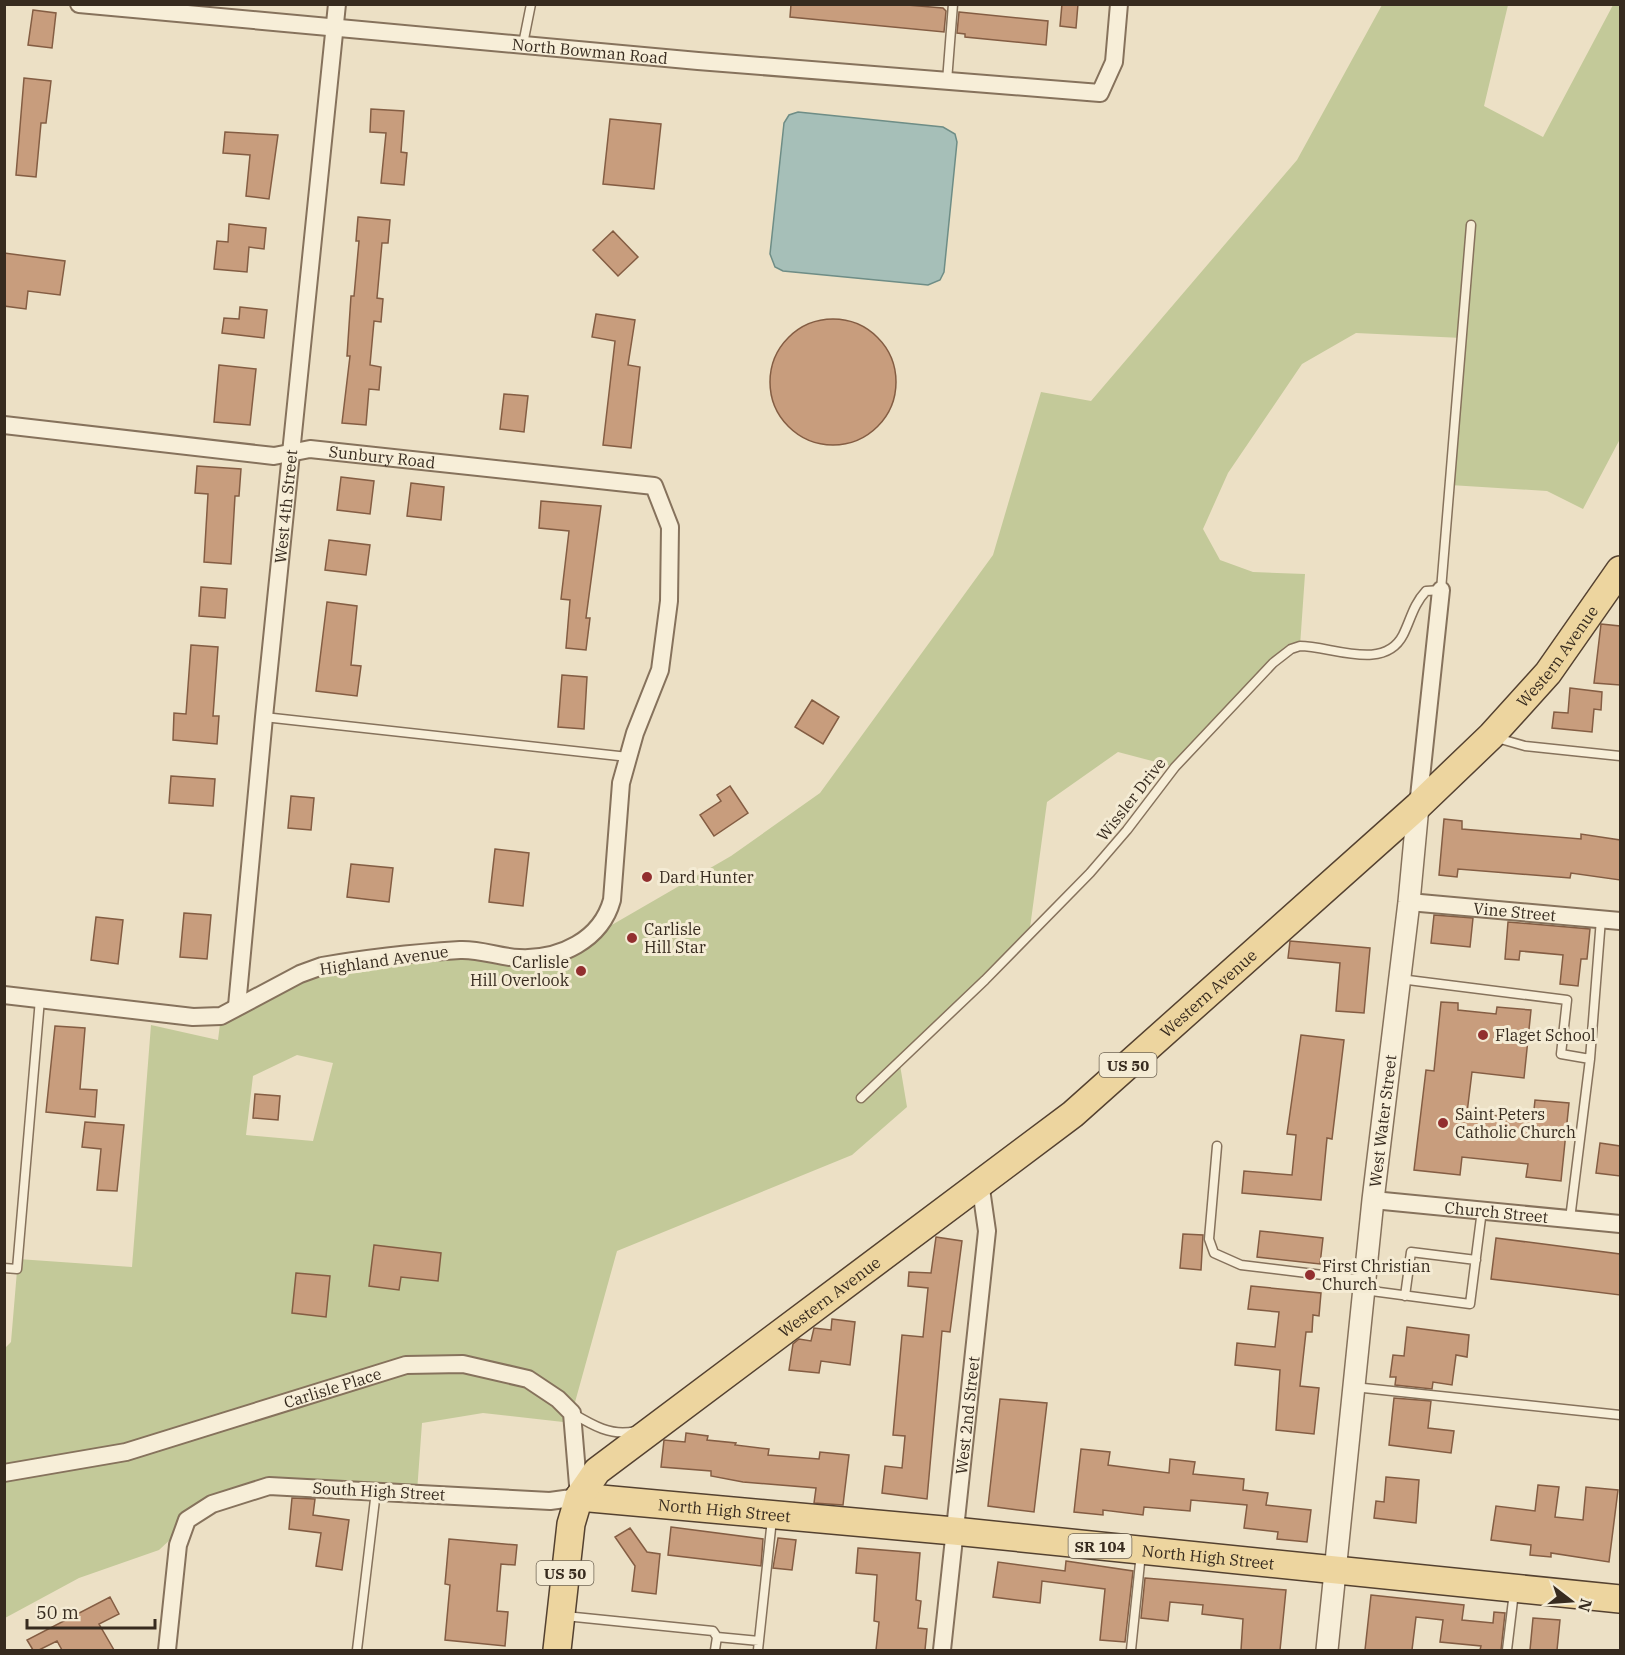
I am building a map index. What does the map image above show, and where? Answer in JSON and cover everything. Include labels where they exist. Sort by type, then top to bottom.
[{"type":"main road","name":"Western Avenue","points":[[579,1497],[597,1471],[1073,1114],[1418,806],[1491,736],[1548,674],[1612,597],[1620,570]]},
{"type":"main road","name":"North High Street","points":[[579,1497],[954,1531],[1620,1599]]},
{"type":"main road","name":"US 50","points":[[557,1650],[571,1524],[579,1497]]},
{"type":"street","name":"North Bowman Road","points":[[79,4],[334,29],[1100,93],[1114,62],[1119,4]]},
{"type":"street","name":"West 4th Street","points":[[237,1006],[264,717],[337,4]]},
{"type":"street","name":"Sunbury Road","points":[[4,425],[274,456],[310,449],[654,486]]},
{"type":"street","name":"Highland Avenue","points":[[4,995],[193,1017],[221,1016],[300,974],[322,966],[463,950],[518,958],[538,956],[559,953],[591,937],[607,917],[612,900],[621,783],[628,757],[660,670],[669,601],[670,527],[654,486]]},
{"type":"street","name":"West Water Street","points":[[1327,1650],[1373,1200],[1409,902],[1441,590]]},
{"type":"street","name":"Vine Street","points":[[1409,902],[1620,921]]},
{"type":"street","name":"West 2nd Street","points":[[942,1650],[987,1231],[980,1182]]},
{"type":"street","name":"Church Street","points":[[1373,1200],[1620,1224]]},
{"type":"street","name":"Carlisle Place","points":[[4,1473],[126,1452],[406,1365],[463,1365],[528,1380],[558,1399],[572,1413]]},
{"type":"street","points":[[572,1413],[579,1497]]},
{"type":"street","name":"South High Street","points":[[167,1650],[178,1545],[187,1520],[212,1504],[269,1486],[550,1501],[579,1497]]},
{"type":"lane","points":[[523,44],[531,4]]},
{"type":"lane","points":[[947,81],[953,4]]},
{"type":"lane","points":[[1441,590],[1472,225]]},
{"type":"lane","name":"Wissler Drive","points":[[861,1098],[985,980],[1090,873],[1127,830],[1175,767],[1273,663],[1291,649],[1300,646],[1365,655],[1381,653],[1392,648],[1402,636],[1415,603],[1426,591],[1441,590]]},
{"type":"lane","points":[[264,717],[628,757]]},
{"type":"lane","points":[[1491,736],[1525,746],[1620,756]]},
{"type":"lane","points":[[1570,1219],[1590,1059],[1601,919]]},
{"type":"lane","points":[[1400,979],[1567,1000],[1561,1054],[1590,1059]]},
{"type":"lane","points":[[4,1268],[18,1269],[40,999]]},
{"type":"lane","points":[[1217,1146],[1209,1239],[1214,1253],[1241,1265],[1364,1285],[1405,1296],[1470,1304],[1482,1210]]},
{"type":"lane","points":[[1405,1296],[1411,1252],[1476,1260]]},
{"type":"lane","points":[[1354,1387],[1620,1415]]},
{"type":"lane","points":[[572,1413],[603,1430],[622,1434],[656,1427]]},
{"type":"lane","points":[[357,1650],[376,1490]]},
{"type":"lane","points":[[717,1637],[758,1646],[772,1515]]},
{"type":"lane","points":[[1131,1650],[1142,1550]]},
{"type":"lane","points":[[1507,1650],[1514,1588]]},
{"type":"lane","points":[[561,1615],[713,1630],[717,1637],[715,1650]]},
{"type":"green space","points":[[1382,5],[1508,5],[1484,106],[1543,137],[1613,5],[1620,5],[1620,439],[1583,509],[1547,491],[1450,485],[1462,338],[1356,333],[1302,364],[1228,473],[1203,529],[1220,560],[1253,572],[1305,574],[1300,646],[1291,649],[1175,767],[1118,752],[1047,802],[1029,935],[899,1059],[907,1107],[852,1155],[617,1251],[572,1413],[572,1423],[483,1413],[422,1423],[417,1492],[269,1486],[202,1510],[159,1550],[79,1578],[5,1618],[4,1349],[11,1342],[18,1259],[132,1267],[151,1025],[218,1040],[221,1016],[300,974],[438,952],[518,958],[591,937],[731,856],[820,793],[993,555],[1041,392],[1091,401],[1297,160]],"holes":[[[297,1055],[333,1063],[313,1141],[246,1135],[253,1076]]]},
{"type":"water","points":[[798,112],[943,127],[955,134],[957,142],[944,272],[940,280],[928,285],[783,271],[775,267],[770,254],[784,123],[789,115]]},
{"type":"building","points":[[791,4],[895,4],[943,8],[946,11],[944,32],[790,17]]},
{"type":"building","points":[[1062,4],[1078,4],[1076,28],[1060,26]]},
{"type":"building","points":[[33,10],[56,13],[52,48],[28,45]]},
{"type":"building","points":[[959,12],[1048,21],[1046,45],[965,37],[965,34],[957,33]]},
{"type":"building","points":[[24,78],[51,81],[46,123],[41,123],[36,177],[16,175]]},
{"type":"building","points":[[371,109],[404,111],[401,152],[407,153],[404,185],[381,183],[386,133],[370,132]]},
{"type":"building","points":[[610,119],[661,124],[654,189],[603,184]]},
{"type":"building","points":[[225,132],[278,135],[269,199],[246,196],[250,155],[223,153]]},
{"type":"building","points":[[358,217],[390,220],[388,243],[382,243],[377,298],[383,299],[381,322],[374,321],[370,365],[381,367],[379,390],[369,389],[366,425],[342,423],[350,356],[347,356],[351,296],[354,296],[359,241],[356,241]]},
{"type":"building","points":[[229,224],[266,228],[264,249],[249,247],[247,272],[214,269],[217,241],[228,242]]},
{"type":"building","points":[[613,231],[638,257],[618,276],[593,250]]},
{"type":"building","points":[[4,253],[65,261],[60,295],[28,291],[26,309],[4,306]]},
{"type":"building","points":[[240,307],[267,310],[264,338],[222,333],[224,318],[239,319]]},
{"type":"building","points":[[596,314],[635,320],[628,365],[640,367],[631,448],[603,445],[615,341],[592,337]]},
{"type":"building","points":[[833,319],[857,324],[878,337],[891,358],[896,382],[891,406],[878,427],[857,440],[833,445],[809,440],[788,427],[775,406],[770,382],[775,358],[788,337],[809,324]]},
{"type":"building","points":[[219,365],[256,369],[250,425],[214,422]]},
{"type":"building","points":[[504,394],[528,396],[524,432],[500,429]]},
{"type":"building","points":[[197,466],[241,469],[239,496],[235,496],[231,564],[204,562],[208,494],[195,493]]},
{"type":"building","points":[[341,477],[374,481],[370,514],[337,510]]},
{"type":"building","points":[[411,483],[444,487],[441,520],[407,516]]},
{"type":"building","points":[[541,501],[601,506],[586,618],[590,618],[586,650],[566,648],[570,600],[561,599],[569,531],[539,528]]},
{"type":"building","points":[[329,540],[370,545],[366,575],[325,570]]},
{"type":"building","points":[[201,587],[227,589],[225,618],[199,616]]},
{"type":"building","points":[[327,602],[357,606],[351,665],[361,666],[357,696],[316,691]]},
{"type":"building","points":[[1601,624],[1620,626],[1620,685],[1594,683]]},
{"type":"building","points":[[191,645],[218,647],[213,716],[219,716],[217,744],[173,740],[174,713],[186,714]]},
{"type":"building","points":[[562,675],[587,677],[584,729],[558,727]]},
{"type":"building","points":[[1570,688],[1602,692],[1601,710],[1594,709],[1592,732],[1552,728],[1554,712],[1568,713]]},
{"type":"building","points":[[812,700],[839,717],[823,744],[795,727]]},
{"type":"building","points":[[171,776],[215,779],[213,806],[169,803]]},
{"type":"building","points":[[730,786],[748,813],[714,836],[700,815],[721,801],[717,795]]},
{"type":"building","points":[[291,796],[314,798],[311,830],[288,828]]},
{"type":"building","points":[[1444,819],[1462,821],[1462,829],[1581,839],[1581,834],[1620,840],[1620,880],[1571,873],[1570,878],[1458,869],[1457,877],[1439,875]]},
{"type":"building","points":[[495,849],[529,853],[523,906],[489,902]]},
{"type":"building","points":[[351,864],[393,868],[389,902],[347,897]]},
{"type":"building","points":[[184,913],[211,915],[207,959],[180,957]]},
{"type":"building","points":[[1434,915],[1473,918],[1470,947],[1431,943]]},
{"type":"building","points":[[96,917],[123,920],[118,964],[91,960]]},
{"type":"building","points":[[1508,922],[1590,929],[1587,959],[1581,959],[1578,986],[1560,984],[1563,955],[1520,951],[1519,960],[1505,959]]},
{"type":"building","points":[[1290,941],[1370,948],[1364,1013],[1336,1011],[1340,963],[1288,958]]},
{"type":"building","points":[[1441,1002],[1458,1003],[1458,1010],[1496,1014],[1497,1007],[1531,1010],[1524,1078],[1472,1072],[1467,1113],[1533,1119],[1535,1100],[1569,1103],[1561,1181],[1526,1177],[1528,1164],[1462,1157],[1460,1175],[1414,1170],[1426,1070],[1434,1071]]},
{"type":"building","points":[[55,1026],[85,1028],[80,1089],[97,1090],[95,1117],[46,1112]]},
{"type":"building","points":[[1301,1035],[1344,1040],[1332,1139],[1327,1138],[1321,1200],[1242,1193],[1244,1171],[1292,1175],[1296,1135],[1287,1134]]},
{"type":"building","points":[[255,1094],[280,1096],[278,1120],[253,1118]]},
{"type":"building","points":[[85,1122],[124,1125],[117,1191],[97,1190],[101,1149],[82,1147]]},
{"type":"building","points":[[1600,1143],[1620,1146],[1620,1176],[1596,1173]]},
{"type":"building","points":[[1260,1231],[1323,1238],[1320,1264],[1257,1257]]},
{"type":"building","points":[[1183,1234],[1203,1235],[1201,1270],[1180,1268]]},
{"type":"building","points":[[936,1237],[962,1241],[950,1332],[942,1331],[927,1499],[882,1493],[885,1466],[902,1468],[905,1436],[893,1435],[902,1335],[923,1337],[928,1288],[908,1286],[909,1272],[931,1273]]},
{"type":"building","points":[[1496,1238],[1620,1254],[1620,1295],[1491,1279]]},
{"type":"building","points":[[374,1245],[441,1253],[438,1281],[401,1277],[399,1290],[369,1286]]},
{"type":"building","points":[[296,1273],[330,1276],[326,1317],[292,1313]]},
{"type":"building","points":[[1251,1286],[1321,1293],[1319,1316],[1313,1315],[1312,1332],[1306,1332],[1300,1386],[1319,1388],[1314,1434],[1276,1430],[1280,1370],[1235,1365],[1237,1343],[1275,1347],[1279,1312],[1248,1309]]},
{"type":"building","points":[[832,1319],[855,1322],[850,1365],[821,1361],[819,1373],[789,1370],[793,1344],[799,1339],[811,1341],[814,1328],[831,1330]]},
{"type":"building","points":[[1407,1327],[1469,1335],[1467,1357],[1456,1355],[1452,1385],[1433,1382],[1432,1389],[1395,1385],[1396,1377],[1390,1377],[1393,1355],[1404,1356]]},
{"type":"building","points":[[1394,1398],[1431,1401],[1428,1428],[1454,1431],[1451,1453],[1389,1445]]},
{"type":"building","points":[[1000,1399],[1047,1403],[1034,1512],[988,1506]]},
{"type":"building","points":[[686,1433],[708,1436],[707,1440],[769,1449],[768,1455],[819,1459],[820,1452],[849,1455],[843,1505],[814,1503],[816,1488],[743,1482],[711,1476],[711,1471],[661,1467],[664,1440],[685,1442]]},
{"type":"building","points":[[1081,1449],[1110,1452],[1108,1465],[1169,1473],[1170,1459],[1195,1462],[1193,1474],[1244,1479],[1243,1490],[1268,1493],[1266,1505],[1311,1510],[1307,1542],[1277,1539],[1278,1532],[1244,1528],[1247,1505],[1191,1500],[1190,1511],[1144,1507],[1143,1515],[1103,1510],[1103,1515],[1074,1512]]},
{"type":"building","points":[[1386,1477],[1419,1480],[1416,1523],[1374,1518],[1376,1501],[1384,1502]]},
{"type":"building","points":[[1538,1485],[1559,1487],[1555,1517],[1583,1520],[1586,1487],[1618,1490],[1609,1562],[1551,1553],[1551,1557],[1530,1555],[1531,1545],[1491,1540],[1496,1506],[1535,1511]]},
{"type":"building","points":[[292,1498],[315,1499],[313,1515],[349,1520],[342,1570],[316,1566],[321,1533],[289,1529]]},
{"type":"building","points":[[671,1527],[763,1539],[761,1566],[668,1555]]},
{"type":"building","points":[[630,1528],[647,1552],[660,1554],[656,1594],[632,1591],[635,1566],[615,1537]]},
{"type":"building","points":[[778,1538],[796,1540],[792,1570],[773,1568]]},
{"type":"building","points":[[449,1539],[517,1545],[515,1565],[501,1564],[497,1611],[508,1612],[505,1646],[445,1640],[450,1585],[445,1584]]},
{"type":"building","points":[[858,1548],[920,1553],[916,1600],[921,1601],[918,1628],[927,1629],[925,1650],[876,1650],[879,1622],[874,1621],[877,1575],[856,1573]]},
{"type":"building","points":[[1066,1561],[1133,1571],[1125,1642],[1100,1640],[1105,1589],[1042,1581],[1040,1603],[993,1597],[998,1562],[1065,1571]]},
{"type":"building","points":[[1145,1578],[1286,1590],[1280,1650],[1241,1650],[1243,1619],[1202,1614],[1203,1605],[1170,1602],[1168,1621],[1141,1618]]},
{"type":"building","points":[[1371,1595],[1464,1605],[1462,1620],[1493,1623],[1494,1612],[1505,1613],[1501,1650],[1480,1650],[1481,1646],[1440,1642],[1443,1620],[1416,1617],[1412,1650],[1365,1650]]},
{"type":"building","points":[[110,1597],[119,1614],[99,1624],[114,1650],[62,1650],[57,1641],[39,1650],[33,1650],[27,1640]]},
{"type":"building","points":[[1533,1618],[1560,1620],[1557,1650],[1530,1650]]},
{"type":"place","name":"Dard Hunter","points":[[647,877]]},
{"type":"place","name":"Carlisle Hill Star","points":[[632,938]]},
{"type":"place","name":"Carlisle Hill Overlook","points":[[581,971]]},
{"type":"place","name":"Flaget School","points":[[1483,1035]]},
{"type":"place","name":"Saint Peters Catholic Church","points":[[1443,1123]]},
{"type":"place","name":"First Christian Church","points":[[1310,1275]]}]
